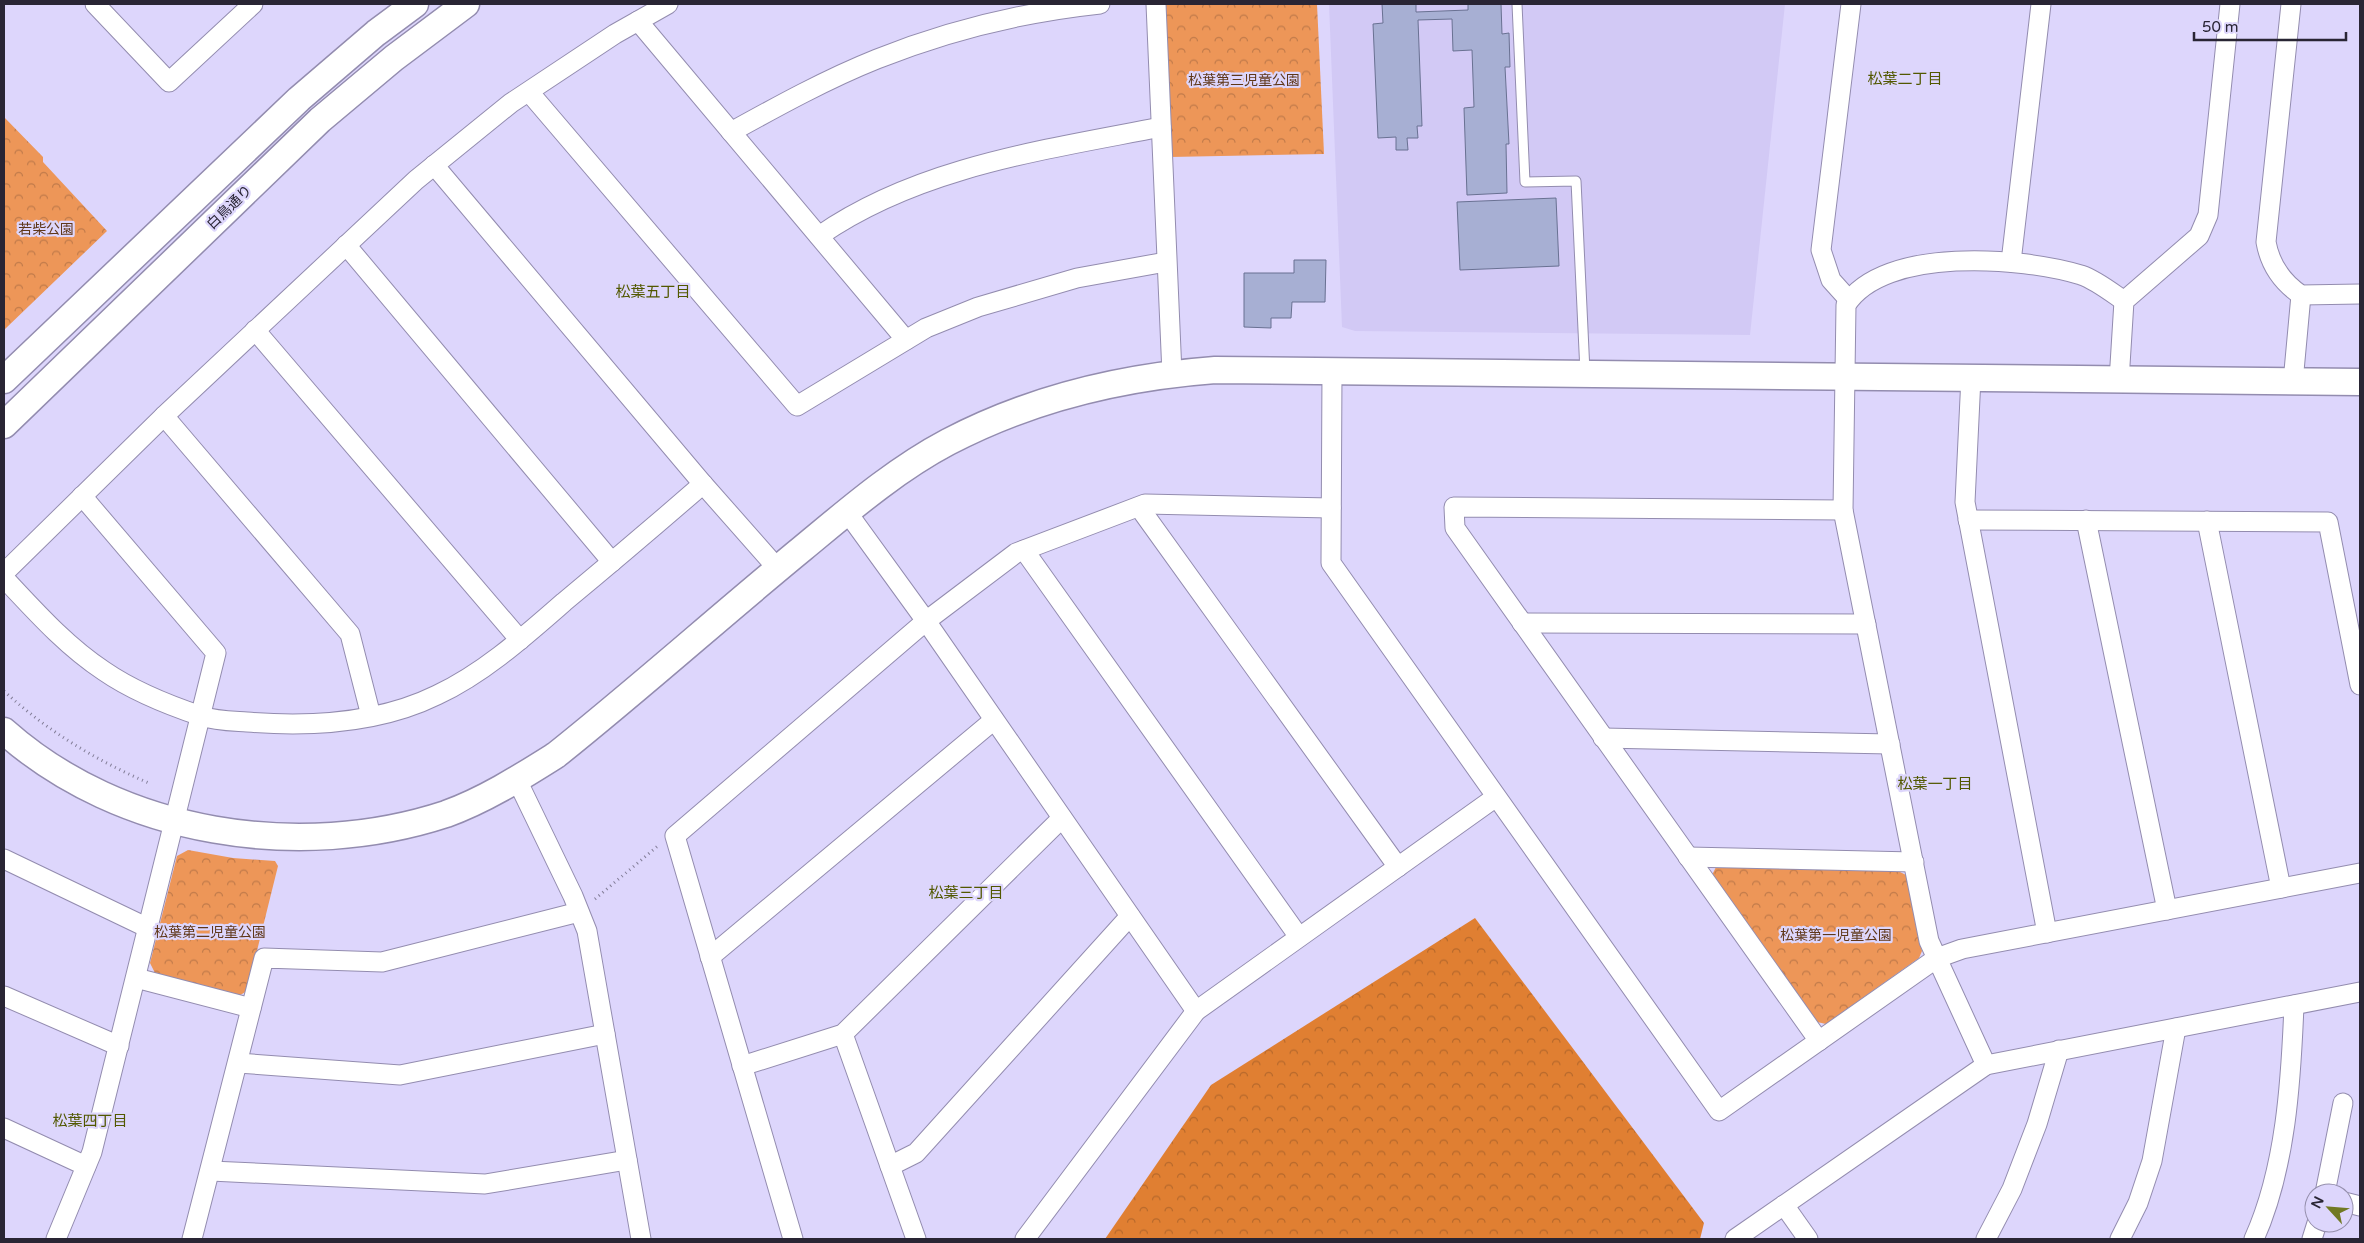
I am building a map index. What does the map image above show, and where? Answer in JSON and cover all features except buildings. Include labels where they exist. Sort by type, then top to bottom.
[{"type":"street","points":[[94,4],[169,82],[254,4]]},
{"type":"street","points":[[4,380],[299,99],[376,33],[415,4]]},
{"type":"street","name":"白鳥通り","points":[[4,425],[320,120],[394,58],[466,4]]},
{"type":"street","points":[[4,573],[164,416],[416,180],[511,103],[638,21],[668,4]]},
{"type":"street","points":[[731,132],[773,109],[876,59],[948,35],[1041,14],[1100,4]]},
{"type":"street","points":[[1156,4],[1172,374]]},
{"type":"street","points":[[1849,300],[1831,280],[1821,250],[1851,4]]},
{"type":"street","points":[[2011,262],[2041,4]]},
{"type":"street","points":[[2119,381],[2124,300],[2199,236],[2208,216],[2230,4]]},
{"type":"street","points":[[2291,4],[2266,242],[2268,256],[2277,272],[2302,295],[2360,294]]},
{"type":"street","points":[[638,21],[906,340]]},
{"type":"street","points":[[528,92],[797,406],[926,328],[978,308],[1043,287],[1076,278],[1166,262]]},
{"type":"street","points":[[818,236],[842,220],[904,191],[968,168],[1030,152],[1161,127]]},
{"type":"street","points":[[434,165],[703,484],[778,569]]},
{"type":"street","points":[[346,245],[612,562]]},
{"type":"street","points":[[1986,1064],[1929,941],[1843,510],[1845,317],[1849,300],[1862,287],[1906,268],[1950,261],[2011,262],[2083,276],[2124,300]]},
{"type":"street","points":[[2293,382],[2302,295]]},
{"type":"street","points":[[255,330],[520,640]]},
{"type":"street","points":[[4,731],[50,766],[83,785],[124,804],[175,821],[218,830],[290,838],[345,836],[415,823],[448,813],[517,780],[556,755],[847,512],[917,460],[949,442],[1018,411],[1064,395],[1141,378],[1215,370],[1971,377],[2119,381],[2360,382]]},
{"type":"street","points":[[1332,372],[1331,563],[1719,1111],[1937,958],[1962,949],[2360,873]]},
{"type":"street","points":[[1971,377],[1965,502],[2047,933]]},
{"type":"street","points":[[164,416],[350,634],[371,716]]},
{"type":"street","points":[[4,578],[62,638],[103,671],[127,686],[202,716],[221,720],[265,724],[306,724],[371,716],[409,707],[438,695],[471,676],[520,640],[703,484]]},
{"type":"street","points":[[56,1239],[92,1152],[202,716],[216,653],[82,496]]},
{"type":"street","points":[[793,1239],[675,836],[926,621],[1016,553],[1145,504],[1331,508]]},
{"type":"street","points":[[1139,507],[1398,867]]},
{"type":"street","points":[[1819,1041],[1455,528],[1454,507],[1843,510]]},
{"type":"street","points":[[847,512],[926,621],[1196,1011]]},
{"type":"street","points":[[1968,520],[2328,522],[2360,685]]},
{"type":"street","points":[[2086,520],[2167,910]]},
{"type":"street","points":[[2207,521],[2281,888]]},
{"type":"street","points":[[1024,550],[1298,937]]},
{"type":"street","points":[[1522,623],[1866,624]]},
{"type":"street","points":[[710,957],[994,720]]},
{"type":"street","points":[[1603,738],[1890,744]]},
{"type":"street","points":[[517,780],[587,931],[641,1239]]},
{"type":"street","points":[[1025,1239],[1196,1011],[1496,797]]},
{"type":"street","points":[[742,1066],[843,1034],[1062,818]]},
{"type":"street","points":[[1688,857],[1914,862]]},
{"type":"street","points":[[4,859],[148,928]]},
{"type":"street","points":[[192,1239],[264,958],[382,962],[579,912]]},
{"type":"street","points":[[890,1166],[916,1153],[1130,916]]},
{"type":"street","points":[[136,978],[252,1008]]},
{"type":"street","points":[[1734,1239],[1986,1064],[2360,992]]},
{"type":"street","points":[[4,996],[119,1046]]},
{"type":"street","points":[[2254,1239],[2264,1218],[2291,1089],[2294,1005]]},
{"type":"street","points":[[2120,1239],[2138,1203],[2152,1161],[2176,1028]]},
{"type":"street","points":[[238,1063],[400,1075],[605,1034]]},
{"type":"street","points":[[843,1034],[916,1239]]},
{"type":"street","points":[[1986,1239],[2012,1189],[2037,1124],[2059,1050]]},
{"type":"street","points":[[2327,1183],[2343,1103]]},
{"type":"street","points":[[4,1128],[86,1166]]},
{"type":"street","points":[[210,1171],[485,1184],[627,1160]]},
{"type":"street","points":[[1784,1205],[1808,1239]]},
{"type":"lane","points":[[1517,4],[1525,182],[1576,181],[1585,374]]},
{"type":"path","points":[[4,692],[26,711],[82,750],[151,784]]},
{"type":"path","points":[[579,912],[667,838],[675,836]]},
{"type":"shaded area","points":[[1329,4],[1785,4],[1750,335],[1355,331],[1342,327]]},
{"type":"green space","name":"松葉第三児童公園","points":[[1166,4],[1317,4],[1324,154],[1170,157]]},
{"type":"green space","name":"若柴公園","points":[[4,117],[43,157],[43,162],[107,231],[4,330]]},
{"type":"green space","name":"松葉第二児童公園","points":[[188,850],[233,858],[275,861],[278,866],[247,991],[237,997],[156,975],[150,963],[177,856]]},
{"type":"green space","name":"松葉第一児童公園","points":[[1717,865],[1755,868],[1896,870],[1906,875],[1922,951],[1919,958],[1826,1024],[1817,1022],[1712,875]]},
{"type":"green space","points":[[1475,918],[1704,1223],[1700,1239],[1105,1239],[1211,1085]]},
{"type":"district","name":"松葉二丁目","points":[[1905,79]]},
{"type":"district","name":"松葉五丁目","points":[[653,292]]},
{"type":"district","name":"松葉一丁目","points":[[1935,784]]},
{"type":"district","name":"松葉三丁目","points":[[966,893]]},
{"type":"district","name":"松葉四丁目","points":[[90,1121]]}]
